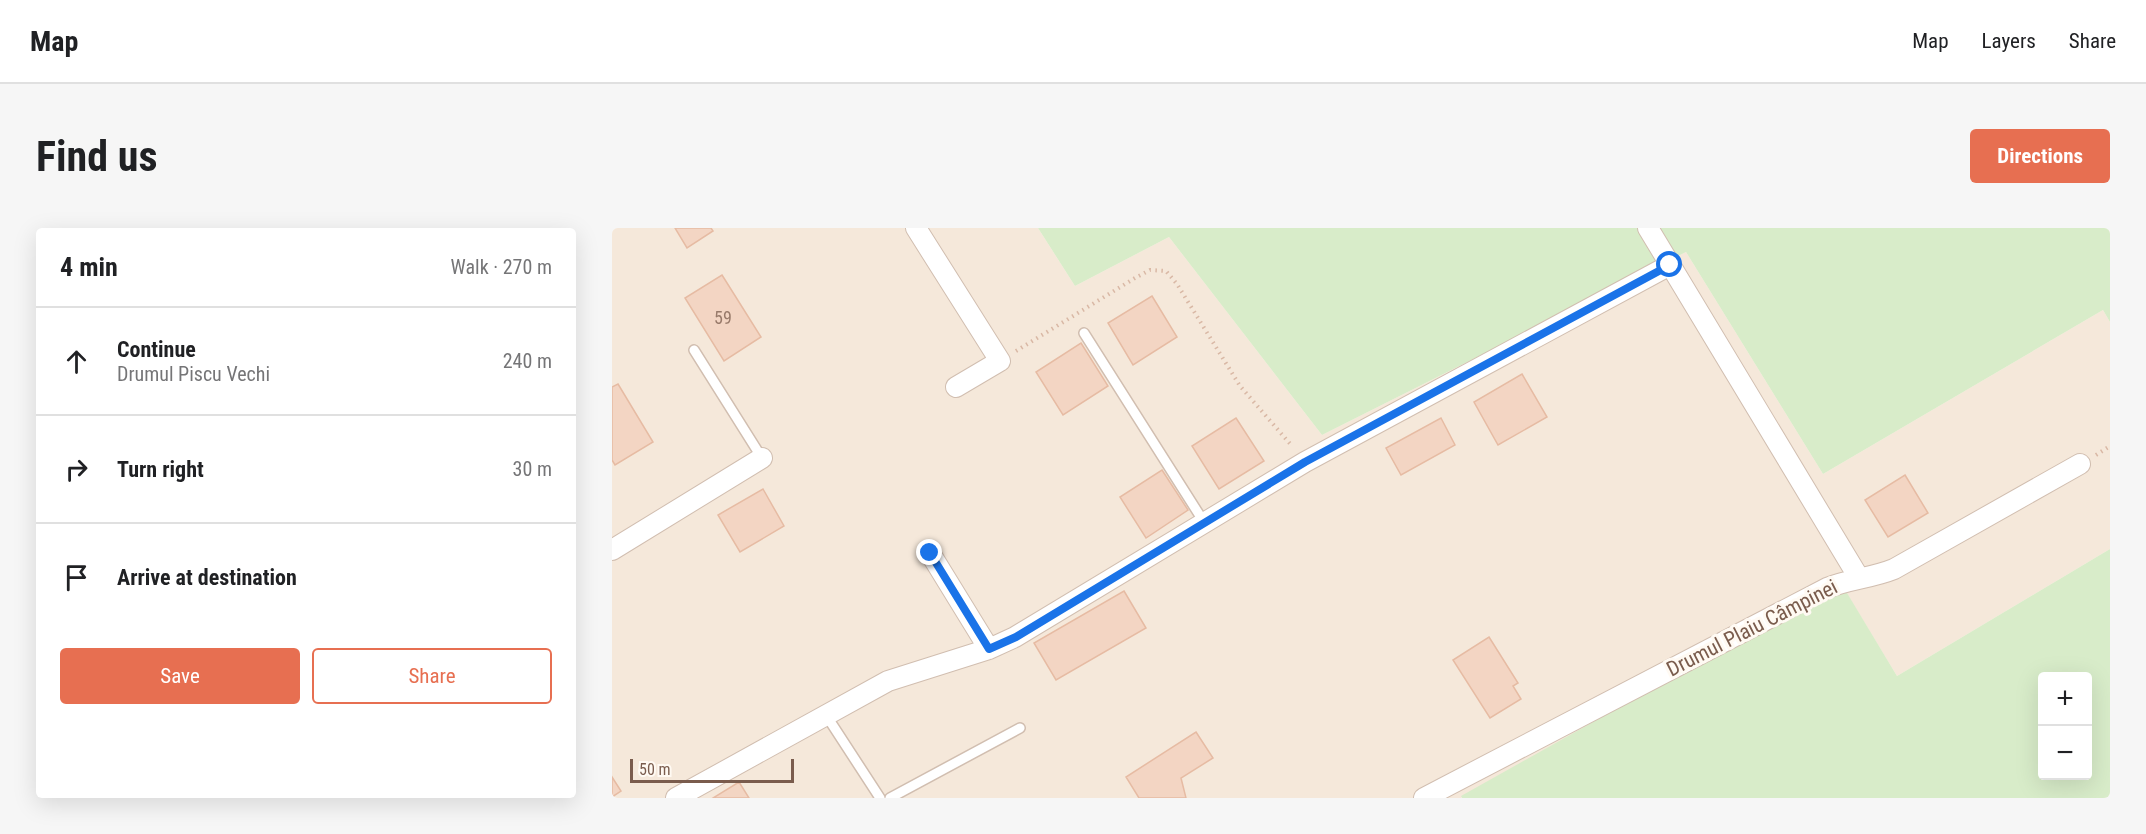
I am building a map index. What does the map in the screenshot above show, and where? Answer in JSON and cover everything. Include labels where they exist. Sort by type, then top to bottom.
[{"type":"street","points":[[916,228],[1000,361],[956,387]]},
{"type":"street","points":[[1648,228],[1859,578]]},
{"type":"street","points":[[676,798],[888,681],[989,649],[1016,637],[1305,462],[1670,265]]},
{"type":"street","points":[[612,550],[762,458]]},
{"type":"street","name":"Drumul Plaiu Câmpinei","points":[[1424,798],[1827,588],[1844,580],[1878,575],[1894,569],[2080,464]]},
{"type":"street","points":[[930,553],[989,649]]},
{"type":"lane","points":[[1084,333],[1202,519],[1207,522]]},
{"type":"lane","points":[[694,350],[762,458]]},
{"type":"lane","points":[[826,715],[880,798]]},
{"type":"lane","points":[[890,798],[1020,728]]},
{"type":"path","points":[[1000,361],[1135,278],[1150,270],[1166,271],[1177,284],[1240,386],[1305,462]]},
{"type":"shaded area","points":[[612,228],[1038,228],[1075,286],[1169,237],[1322,435],[1686,252],[1823,474],[2103,310],[2110,322],[2110,549],[1897,676],[1841,584],[1462,798],[612,798]]},
{"type":"green space","points":[[1038,228],[2110,228],[2110,322],[2103,310],[1823,474],[1686,252],[1322,435],[1169,237],[1075,286]]},
{"type":"green space","points":[[2110,549],[2110,798],[1462,798],[1461,796],[1841,583],[1897,676]]},
{"type":"building","points":[[675,228],[711,228],[713,231],[687,248]]},
{"type":"building","points":[[722,275],[761,337],[724,361],[685,298]]},
{"type":"building","points":[[1152,296],[1177,337],[1133,365],[1108,323]]},
{"type":"building","points":[[1081,343],[1108,386],[1063,415],[1036,372]]},
{"type":"building","points":[[1522,374],[1547,417],[1498,445],[1474,402]]},
{"type":"building","points":[[618,384],[653,442],[615,465],[612,460],[612,387]]},
{"type":"building","points":[[1236,418],[1264,461],[1219,489],[1192,446]]},
{"type":"building","points":[[1441,418],[1455,445],[1401,475],[1386,448]]},
{"type":"building","points":[[1162,470],[1188,510],[1146,538],[1120,497]]},
{"type":"building","points":[[1905,475],[1928,513],[1888,537],[1865,500]]},
{"type":"building","points":[[763,489],[784,526],[740,552],[718,515]]},
{"type":"building","points":[[1124,591],[1146,628],[1056,680],[1034,643]]},
{"type":"building","points":[[1489,637],[1518,683],[1513,686],[1521,699],[1490,718],[1453,660]]},
{"type":"building","points":[[1196,732],[1213,758],[1181,778],[1186,798],[1139,798],[1126,777]]},
{"type":"building","points":[[612,777],[621,791],[612,797]]},
{"type":"building","points":[[739,782],[749,798],[713,798]]},
{"type":"route","points":[[930,553],[989,649],[1016,637],[1305,462],[1670,265]]}]
